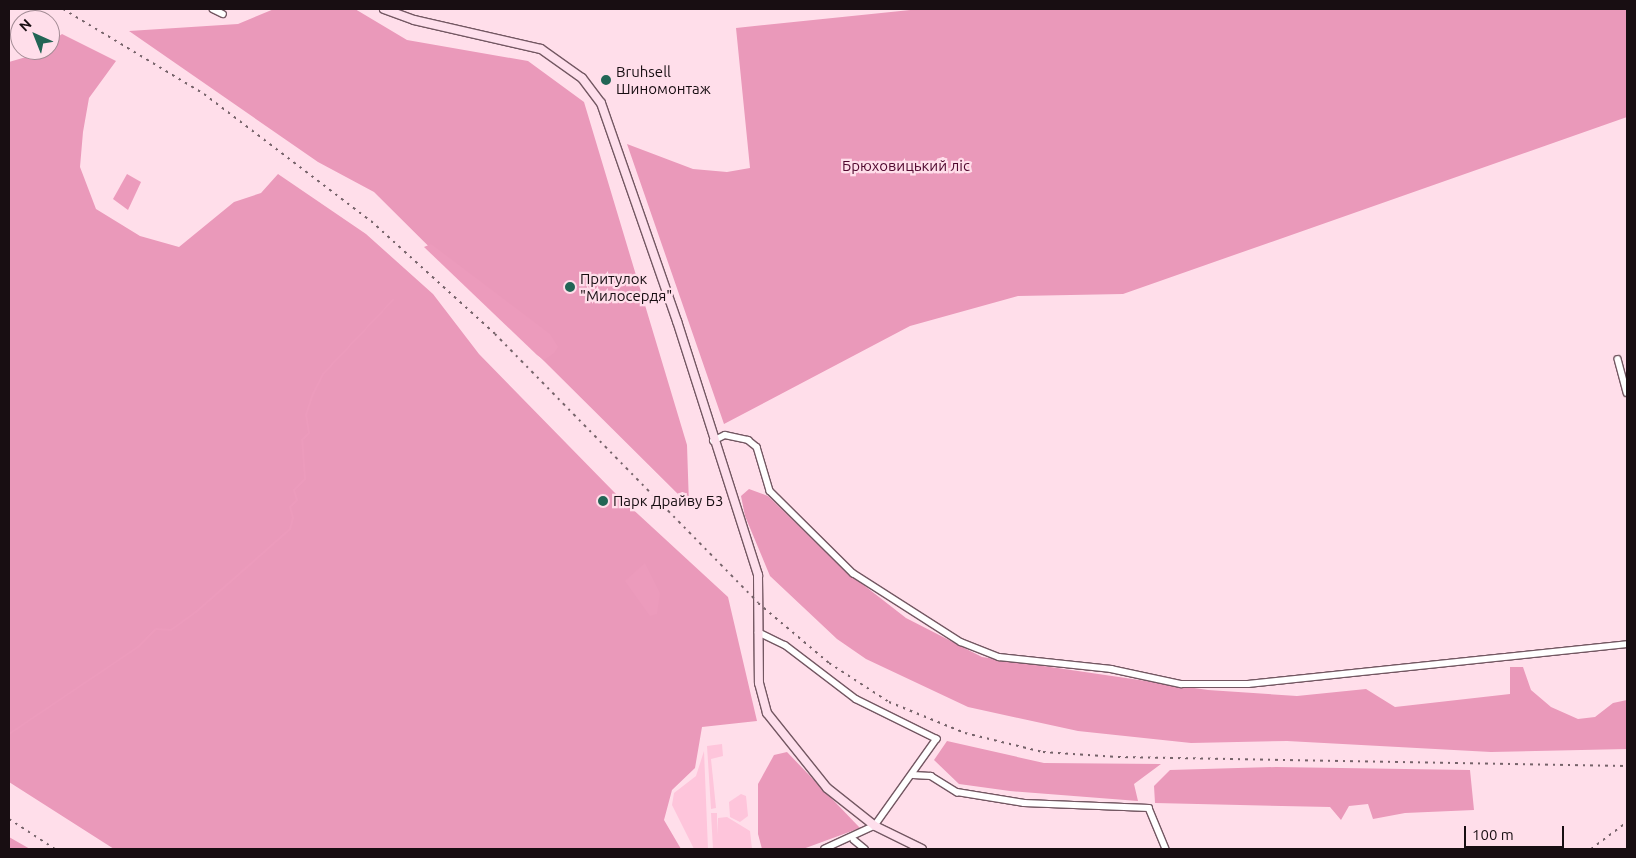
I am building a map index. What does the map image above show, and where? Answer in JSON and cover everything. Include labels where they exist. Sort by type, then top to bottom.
[{"type":"main road","points":[[384,9],[414,20],[541,49],[590,86],[614,135],[758,575],[758,683],[772,722],[827,788],[875,826],[922,849]]},
{"type":"street","points":[[213,9],[223,14]]},
{"type":"street","points":[[1618,359],[1627,393]]},
{"type":"street","points":[[713,441],[725,435],[748,440],[757,447],[770,491],[853,573],[961,642],[999,656],[1111,669],[1181,684],[1219,685],[1627,644]]},
{"type":"street","points":[[758,632],[785,645],[856,698],[935,737],[913,775],[875,826],[854,840],[825,849]]},
{"type":"street","points":[[913,775],[932,776],[958,792],[1024,802],[1149,808],[1166,849]]},
{"type":"street","points":[[854,840],[865,849]]},
{"type":"shaded area","points":[[127,174],[141,182],[128,210],[113,199]]},
{"type":"shaded area","points":[[431,244],[550,334],[558,347],[554,353],[544,360],[537,355],[424,247]]},
{"type":"shaded area","points":[[645,563],[660,593],[657,614],[650,616],[625,581]]},
{"type":"shaded area","points":[[722,744],[723,756],[711,759],[716,808],[711,809],[707,746]]},
{"type":"shaded area","points":[[704,751],[708,849],[694,849],[672,805],[674,793],[696,776]]},
{"type":"shaded area","points":[[741,794],[746,796],[748,816],[740,822],[730,817],[729,802]]},
{"type":"shaded area","points":[[711,813],[717,813],[717,835],[718,818],[727,817],[750,831],[752,849],[713,849]]},
{"type":"green space","points":[[274,9],[355,9],[407,40],[528,61],[584,102],[687,445],[689,505],[374,192],[318,162],[129,31],[238,24]]},
{"type":"green space","name":"Брюховицький ліс","points":[[920,9],[1627,9],[1627,117],[1123,294],[1018,296],[910,326],[724,424],[627,144],[693,169],[727,172],[750,168],[736,28]]},
{"type":"green space","points":[[62,34],[116,61],[89,98],[83,132],[80,167],[96,209],[140,236],[179,247],[234,202],[261,193],[278,174],[366,234],[433,294],[479,354],[614,492],[728,597],[757,721],[702,727],[695,768],[672,790],[664,820],[681,849],[114,849],[9,782],[9,62],[16,60],[60,60],[60,36]]},
{"type":"green space","points":[[749,489],[768,496],[843,569],[906,618],[982,657],[1208,690],[1297,696],[1366,689],[1395,707],[1510,694],[1510,667],[1523,667],[1531,690],[1551,707],[1578,719],[1595,717],[1613,703],[1627,700],[1627,749],[1491,752],[1287,741],[1191,743],[1078,731],[968,707],[866,659],[837,639],[770,576],[745,516],[741,496]]},
{"type":"green space","points":[[947,741],[1044,763],[1161,764],[1134,784],[1138,801],[1010,791],[959,784],[934,760]]},
{"type":"green space","points":[[787,752],[860,828],[803,849],[762,849],[758,834],[758,784],[774,755]]},
{"type":"green space","points":[[1276,767],[1470,770],[1474,810],[1405,813],[1373,819],[1368,804],[1349,806],[1341,820],[1330,807],[1155,803],[1154,786],[1170,770]]},
{"type":"green space","points":[[9,837],[30,849],[9,849]]},
{"type":"waterway","points":[[9,734],[138,647],[156,629],[171,630],[196,612],[290,529],[293,518],[290,507],[297,500],[294,490],[305,479],[302,440],[309,433],[306,415],[313,394],[323,374],[393,300]]},
{"type":"railway","points":[[63,9],[204,94],[371,221],[495,334],[758,603],[829,663],[889,702],[965,733],[1043,752],[1118,757],[1627,766]]},
{"type":"railway","points":[[9,819],[55,849]]},
{"type":"railway","points":[[1591,849],[1627,822]]},
{"type":"place","name":"Bruhsell Шиномонтаж","points":[[606,80]]},
{"type":"place","name":"Притулок \"Милосердя\"","points":[[570,287]]},
{"type":"place","name":"Парк Драйву Б3","points":[[603,501]]}]
